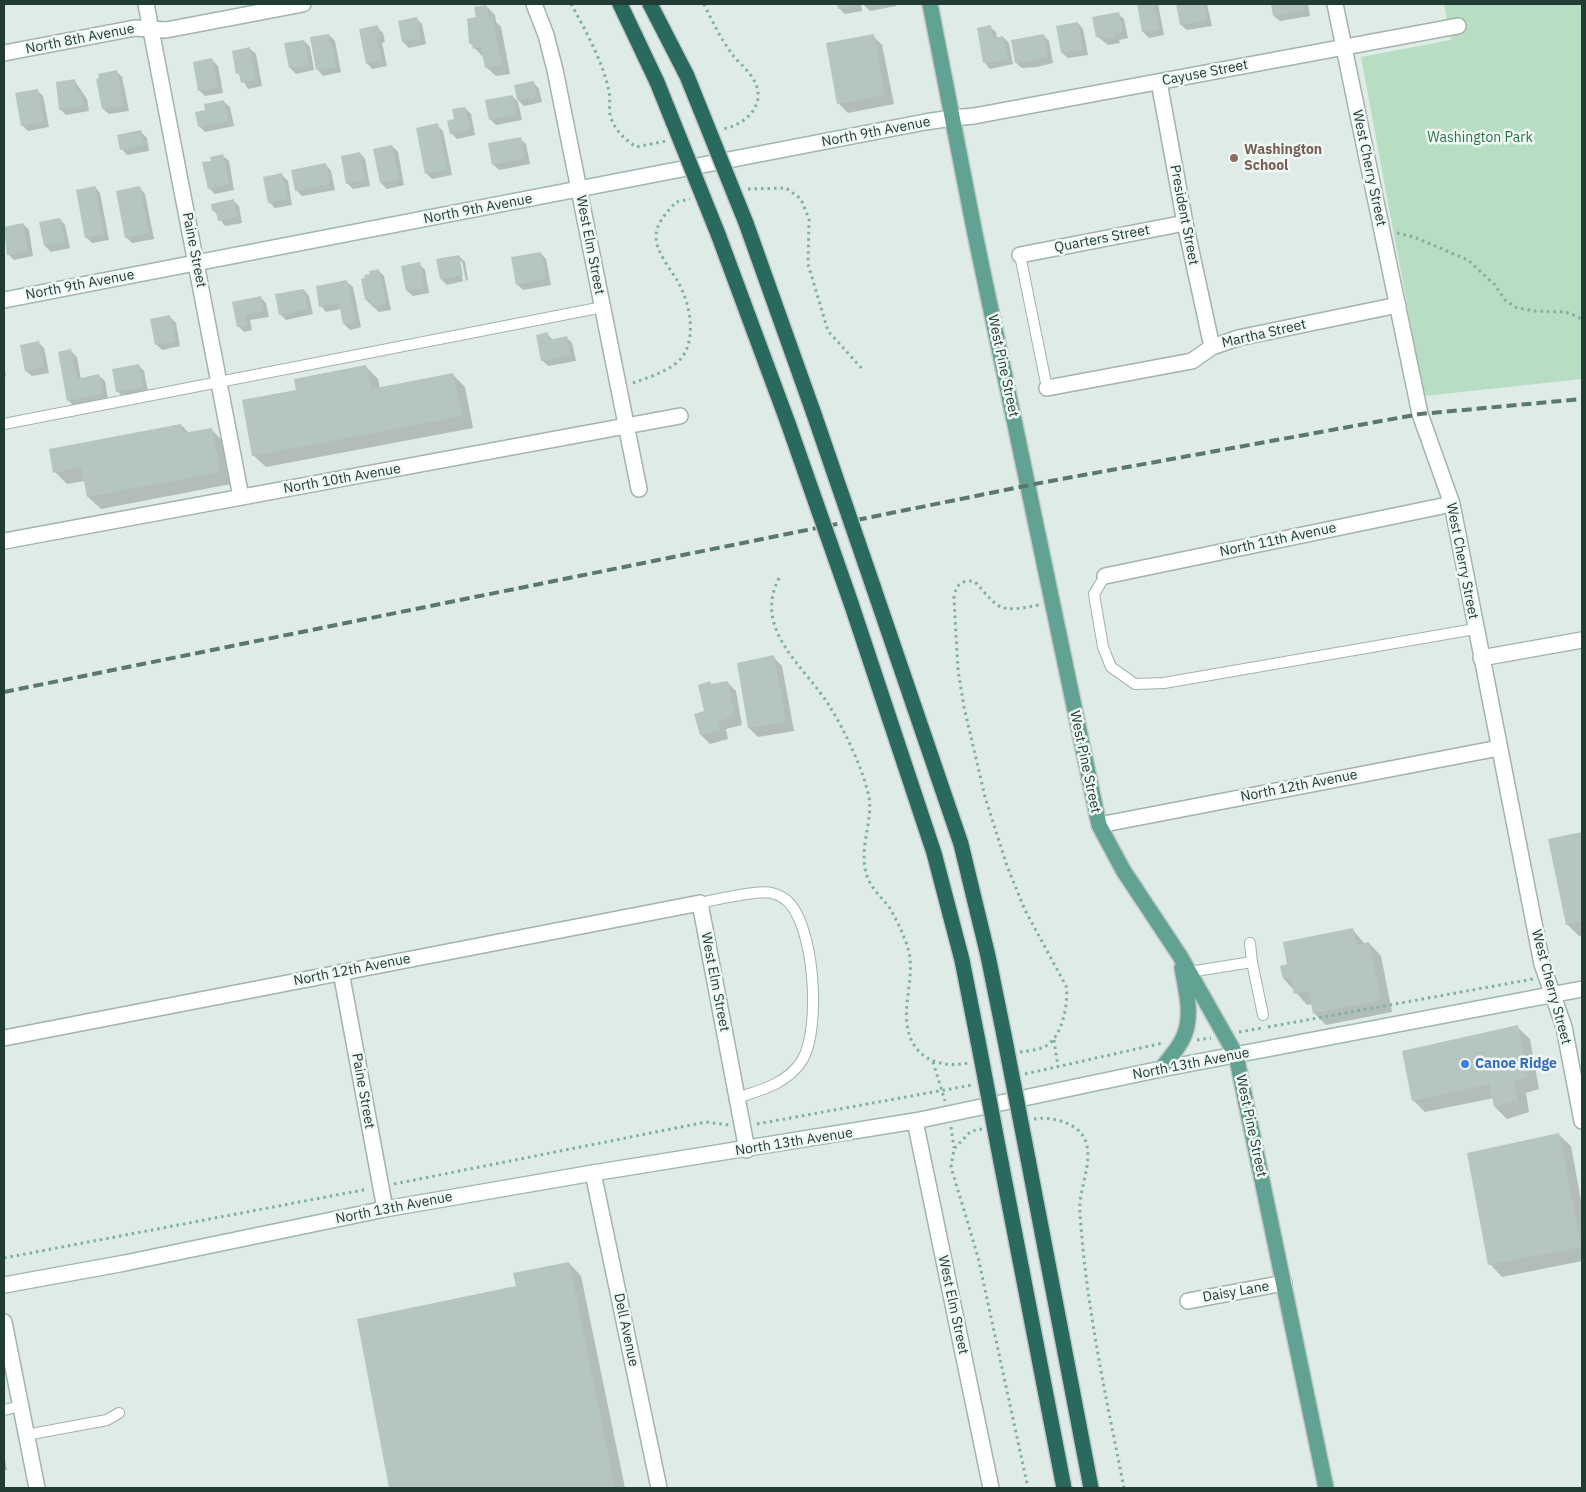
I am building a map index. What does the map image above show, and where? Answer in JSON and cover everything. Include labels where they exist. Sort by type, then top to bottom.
[{"type":"highway","points":[[614,4],[629,21]]},
{"type":"highway","points":[[620,4],[657,82],[718,234],[788,423],[851,603],[934,853],[962,960],[1064,1488]]},
{"type":"highway","points":[[650,4],[687,76],[746,223],[814,414],[961,844],[988,956],[1004,1035],[1091,1488]]},
{"type":"main road","name":"West Pine Street","points":[[930,4],[1099,825],[1123,870],[1180,956],[1236,1055],[1326,1488]]},
{"type":"main road","points":[[1161,1069],[1183,1037],[1188,1023],[1188,1004],[1180,956]]},
{"type":"street","name":"Paine Street","points":[[146,4],[241,497]]},
{"type":"street","name":"North 8th Avenue","points":[[4,54],[136,28],[166,30],[303,4]]},
{"type":"street","name":"West Elm Street","points":[[534,4],[546,35],[555,70],[639,489]]},
{"type":"street","name":"West Cherry Street","points":[[1335,4],[1424,430],[1452,504],[1481,658],[1546,976],[1564,1027],[1582,1120]]},
{"type":"street","name":"Cayuse Street","points":[[952,118],[1159,82],[1458,26]]},
{"type":"street","name":"President Street","points":[[1159,82],[1185,223],[1212,347]]},
{"type":"street","name":"North 9th Avenue","points":[[4,300],[952,118]]},
{"type":"street","name":"Quarters Street","points":[[1020,255],[1185,223]]},
{"type":"street","name":"Martha Street","points":[[1046,388],[1192,361],[1212,347],[1238,338],[1398,304]]},
{"type":"street","name":"North 10th Avenue","points":[[4,541],[680,416]]},
{"type":"street","name":"North 11th Avenue","points":[[1105,576],[1452,504]]},
{"type":"street","points":[[1481,658],[1582,640]]},
{"type":"street","name":"North 12th Avenue","points":[[1099,825],[1499,748]]},
{"type":"street","name":"West Elm Street","points":[[700,903],[747,1150]]},
{"type":"street","name":"North 12th Avenue","points":[[4,1038],[700,903]]},
{"type":"street","name":"Paine Street","points":[[341,972],[385,1209]]},
{"type":"street","name":"North 13th Avenue","points":[[4,1284],[125,1263],[385,1209],[915,1121],[1161,1069],[1582,990]]},
{"type":"street","name":"West Elm Street","points":[[915,1121],[991,1488]]},
{"type":"street","name":"Dell Avenue","points":[[593,1173],[659,1488]]},
{"type":"street","name":"Daisy Lane","points":[[1188,1301],[1284,1283]]},
{"type":"street","points":[[4,1322],[37,1488]]},
{"type":"lane","points":[[1020,255],[1046,388]]},
{"type":"lane","points":[[4,424],[602,307]]},
{"type":"lane","points":[[1105,576],[1094,594],[1103,647],[1111,667],[1135,684],[1164,683],[1476,628]]},
{"type":"lane","points":[[700,903],[770,892],[786,900],[799,919],[810,956],[814,999],[812,1024],[803,1060],[789,1077],[762,1090],[737,1098]]},
{"type":"lane","points":[[1250,942],[1252,962],[1263,1015]]},
{"type":"lane","points":[[1189,972],[1252,962]]},
{"type":"lane","points":[[4,1410],[21,1406]]},
{"type":"lane","points":[[26,1435],[107,1420],[119,1412]]},
{"type":"path","points":[[1382,230],[1414,237],[1468,260],[1495,285],[1505,300],[1515,307],[1533,311],[1566,312],[1582,319]]},
{"type":"path","points":[[1019,1075],[1163,1043],[1174,1034],[1199,1040],[1546,976]]},
{"type":"path","points":[[1054,1039],[1058,1067]]},
{"type":"path","points":[[4,1258],[706,1122],[742,1126],[981,1083]]},
{"type":"green space","name":"Washington Park","points":[[1444,4],[1582,4],[1582,379],[1424,396],[1361,57],[1451,40]]},
{"type":"building","points":[[837,4],[857,4],[857,6],[838,9]]},
{"type":"building","points":[[1137,4],[1154,4],[1159,29],[1142,32]]},
{"type":"building","points":[[1176,4],[1203,4],[1207,20],[1180,25]]},
{"type":"building","points":[[1271,4],[1304,4],[1305,10],[1273,16]]},
{"type":"building","points":[[486,5],[489,17],[492,16],[502,65],[485,68],[481,47],[473,49],[472,43],[469,44],[467,19],[476,17],[474,7]]},
{"type":"building","points":[[1119,12],[1123,32],[1114,34],[1115,37],[1102,40],[1101,36],[1096,37],[1092,17]]},
{"type":"building","points":[[417,17],[421,39],[402,42],[398,21]]},
{"type":"building","points":[[1078,22],[1083,49],[1061,53],[1056,26]]},
{"type":"building","points":[[378,25],[380,37],[377,37],[382,60],[366,64],[359,29]]},
{"type":"building","points":[[991,25],[993,38],[1003,36],[1008,59],[983,63],[977,28]]},
{"type":"building","points":[[329,34],[336,67],[316,70],[310,37]]},
{"type":"building","points":[[874,34],[885,95],[837,104],[826,43]]},
{"type":"building","points":[[1044,34],[1048,57],[1030,62],[1015,63],[1011,40]]},
{"type":"building","points":[[304,40],[309,65],[289,68],[284,43]]},
{"type":"building","points":[[250,47],[256,80],[241,83],[239,73],[236,74],[232,51]]},
{"type":"building","points":[[212,58],[218,87],[198,91],[193,62]]},
{"type":"building","points":[[117,70],[124,105],[102,109],[96,79],[99,78],[98,74]]},
{"type":"building","points":[[75,79],[77,92],[81,92],[84,105],[59,110],[56,82]]},
{"type":"building","points":[[534,81],[537,97],[517,100],[514,85]]},
{"type":"building","points":[[38,89],[44,122],[21,126],[15,93]]},
{"type":"building","points":[[513,95],[517,114],[489,120],[485,100]]},
{"type":"building","points":[[224,100],[228,121],[198,127],[195,112],[205,110],[204,104]]},
{"type":"building","points":[[465,107],[470,130],[450,134],[447,121],[454,119],[452,109]]},
{"type":"building","points":[[438,123],[447,170],[425,174],[416,128]]},
{"type":"building","points":[[141,130],[144,145],[120,150],[117,135]]},
{"type":"building","points":[[521,137],[525,158],[492,165],[488,143]]},
{"type":"building","points":[[392,145],[399,180],[380,183],[373,149]]},
{"type":"building","points":[[360,152],[365,180],[346,184],[341,156]]},
{"type":"building","points":[[223,154],[229,184],[208,189],[202,162],[211,161],[210,157]]},
{"type":"building","points":[[326,163],[330,184],[295,191],[291,170]]},
{"type":"building","points":[[282,173],[287,199],[268,203],[263,177]]},
{"type":"building","points":[[95,186],[104,234],[85,238],[76,190]]},
{"type":"building","points":[[140,186],[149,233],[125,238],[116,191]]},
{"type":"building","points":[[234,199],[237,217],[218,221],[216,211],[212,211],[211,204]]},
{"type":"building","points":[[60,218],[65,242],[44,246],[39,222]]},
{"type":"building","points":[[23,223],[28,251],[7,255],[4,227]]},
{"type":"building","points":[[541,252],[546,279],[516,285],[511,257]]},
{"type":"building","points":[[459,255],[463,275],[440,279],[436,259]]},
{"type":"building","points":[[420,262],[424,288],[406,291],[401,266]]},
{"type":"building","points":[[379,269],[386,304],[372,307],[370,299],[365,300],[361,279],[365,278],[364,275],[370,274],[369,271]]},
{"type":"building","points":[[347,280],[356,322],[343,324],[339,303],[319,307],[316,286]]},
{"type":"building","points":[[304,289],[308,309],[279,315],[275,294]]},
{"type":"building","points":[[261,296],[264,311],[245,315],[247,325],[237,327],[232,302]]},
{"type":"building","points":[[170,315],[175,341],[155,345],[150,319]]},
{"type":"building","points":[[548,332],[549,340],[567,336],[571,355],[541,361],[536,335]]},
{"type":"building","points":[[39,341],[44,367],[25,371],[20,345]]},
{"type":"building","points":[[71,349],[77,379],[99,374],[103,394],[67,401],[58,352]]},
{"type":"building","points":[[139,364],[143,387],[116,392],[112,369]]},
{"type":"building","points":[[366,365],[371,389],[453,373],[462,416],[252,456],[242,400],[296,390],[294,379]]},
{"type":"building","points":[[181,424],[183,433],[212,428],[220,472],[87,497],[81,467],[53,473],[49,449]]},
{"type":"building","points":[[774,655],[786,722],[748,728],[737,663]]},
{"type":"building","points":[[710,681],[711,684],[728,681],[734,716],[718,721],[720,730],[700,735],[694,714],[704,711],[698,685]]},
{"type":"building","points":[[1582,832],[1582,921],[1566,925],[1548,839]]},
{"type":"building","points":[[1353,928],[1356,945],[1369,942],[1381,1000],[1313,1014],[1309,991],[1294,994],[1291,978],[1283,979],[1280,966],[1287,964],[1283,942]]},
{"type":"building","name":"Canoe Ridge","points":[[1518,1025],[1528,1077],[1514,1081],[1518,1100],[1494,1107],[1490,1084],[1412,1101],[1402,1051]]},
{"type":"building","points":[[1559,1133],[1581,1247],[1488,1265],[1467,1153]]},
{"type":"building","points":[[569,1262],[615,1488],[389,1488],[357,1319],[516,1286],[513,1273]]},
{"type":"railway","points":[[4,692],[1045,482],[1420,414],[1582,399]]},
{"type":"place","name":"Washington School","points":[[1234,158]]},
{"type":"place","name":"Canoe Ridge","points":[[1465,1064]]}]
